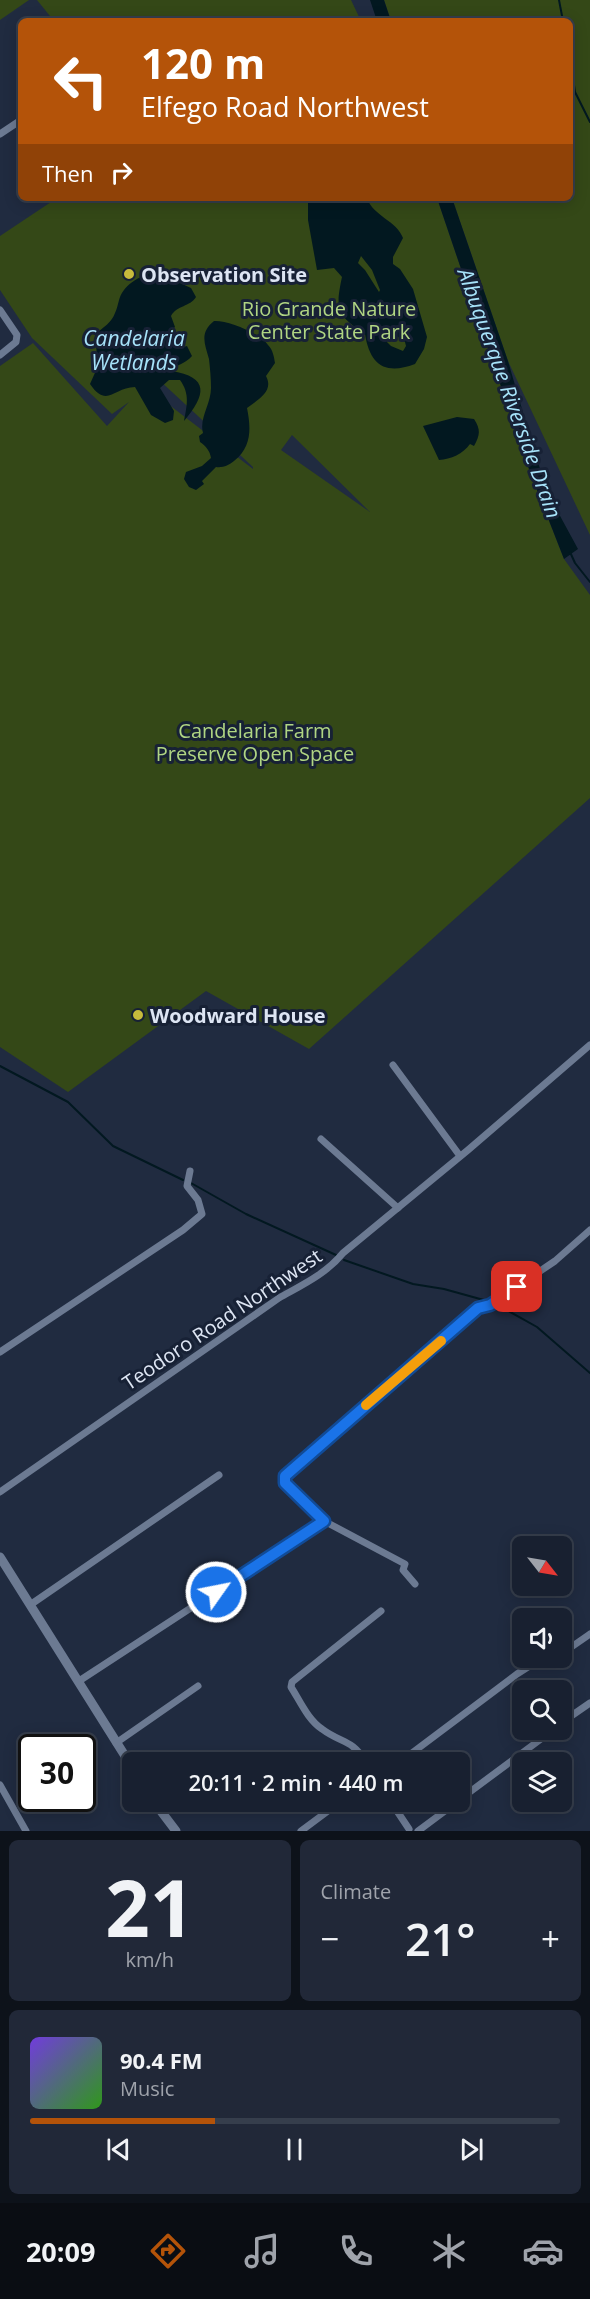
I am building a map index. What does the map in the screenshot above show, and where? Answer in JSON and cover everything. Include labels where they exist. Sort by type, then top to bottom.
[{"type":"main road","points":[[0,1557],[3,1570],[30,1605],[122,1752]]},
{"type":"main road","points":[[162,1812],[176,1831]]},
{"type":"street","points":[[0,134],[18,122]]},
{"type":"street","points":[[0,310],[17,335],[16,342],[0,355]]},
{"type":"street","name":"Teodoro Road Northwest","points":[[0,1492],[279,1298],[308,1283],[337,1261],[343,1253],[590,1045]]},
{"type":"street","points":[[393,1065],[460,1156]]},
{"type":"street","points":[[321,1138],[398,1208]]},
{"type":"street","points":[[0,1352],[183,1230],[202,1214],[198,1200],[189,1191],[187,1181],[190,1171]]},
{"type":"street","points":[[415,1584],[403,1570],[405,1564],[324,1521],[285,1483],[285,1476],[478,1308],[490,1305],[555,1261],[590,1230]]},
{"type":"street","points":[[30,1605],[219,1475]]},
{"type":"street","points":[[79,1681],[324,1521]]},
{"type":"street","points":[[360,1752],[357,1748],[322,1729],[291,1687],[292,1682],[381,1611]]},
{"type":"street","points":[[572,1647],[590,1634]]},
{"type":"street","points":[[413,1752],[527,1668]]},
{"type":"street","points":[[116,1743],[198,1686]]},
{"type":"street","points":[[572,1715],[590,1703]]},
{"type":"street","points":[[470,1792],[540,1740]]},
{"type":"street","points":[[0,1785],[26,1831]]},
{"type":"street","points":[[301,1831],[327,1812]]},
{"type":"street","points":[[398,1812],[408,1828]]},
{"type":"street","points":[[418,1831],[443,1812]]},
{"type":"green space","points":[[0,0],[29,0],[0,20]]},
{"type":"green space","points":[[37,0],[351,0],[360,18],[52,18]]},
{"type":"green space","points":[[384,0],[590,0],[590,535],[508,361],[453,201],[573,201],[573,18],[390,18]]},
{"type":"green space","name":"Candelaria Farm Preserve Open Space","points":[[52,201],[438,201],[530,472],[564,559],[590,595],[590,798],[309,1049],[206,991],[68,1092],[0,1047],[0,366],[33,343],[107,426],[129,402],[112,414],[32,338],[0,290],[0,236]],"holes":[[[158,379],[253,469],[147,388]],[[292,435],[369,511],[281,450]]]},
{"type":"water","points":[[370,0],[384,0],[390,18],[376,18]]},
{"type":"water","points":[[308,201],[368,201],[374,209],[396,227],[403,238],[393,257],[393,264],[400,269],[413,289],[427,337],[424,349],[415,364],[388,368],[375,360],[367,345],[365,334],[349,322],[340,311],[339,297],[342,277],[334,268],[317,270],[308,220]],"holes":[[[361,256],[372,270],[380,290],[379,292],[358,263]],[[389,334],[405,342],[406,346],[403,351],[387,342]]]},
{"type":"water","points":[[438,201],[453,201],[508,361],[537,461],[559,514],[578,549],[564,559],[530,472]]},
{"type":"water","name":"Candelaria Wetlands","points":[[166,269],[180,283],[191,288],[196,297],[171,316],[175,327],[167,334],[170,342],[177,349],[187,346],[192,356],[171,371],[193,378],[198,383],[200,395],[184,421],[187,405],[183,385],[180,380],[169,380],[160,388],[174,411],[173,420],[165,423],[151,415],[135,387],[106,396],[101,395],[90,384],[98,366],[95,334],[112,319],[122,293],[137,279]]},
{"type":"water","points":[[214,321],[235,325],[264,340],[271,349],[275,363],[266,376],[267,390],[247,408],[249,437],[244,450],[230,464],[216,467],[202,481],[204,484],[196,490],[189,487],[184,479],[186,472],[202,466],[211,458],[210,453],[200,442],[199,436],[203,433],[202,427],[211,388],[205,334],[209,325]]},
{"type":"water","points":[[457,417],[474,419],[479,429],[478,439],[474,446],[470,444],[464,451],[439,460],[423,426]]},
{"type":"waterway","points":[[559,0],[562,18]]},
{"type":"waterway","points":[[573,78],[575,92],[590,122]]},
{"type":"waterway","name":"Albuquerque Riverside Drain","points":[[570,552],[575,563],[590,582]]},
{"type":"waterway","points":[[0,1066],[68,1102],[113,1146],[183,1180]]},
{"type":"waterway","points":[[191,1183],[246,1214],[336,1255]]},
{"type":"waterway","points":[[344,1260],[413,1284],[444,1289],[491,1302]]},
{"type":"waterway","points":[[496,1304],[537,1327],[590,1373]]},
{"type":"slow traffic","points":[[366,1405],[441,1341]]},
{"type":"place","name":"Observation Site","points":[[129,274]]},
{"type":"place","name":"Woodward House","points":[[138,1015]]},
{"type":"route","points":[[216,1592],[324,1521],[285,1483],[285,1476],[478,1308],[490,1305],[517,1287]]},
{"type":"park label","name":"Rio Grande Nature Center State Park","points":[[329,320]]}]
